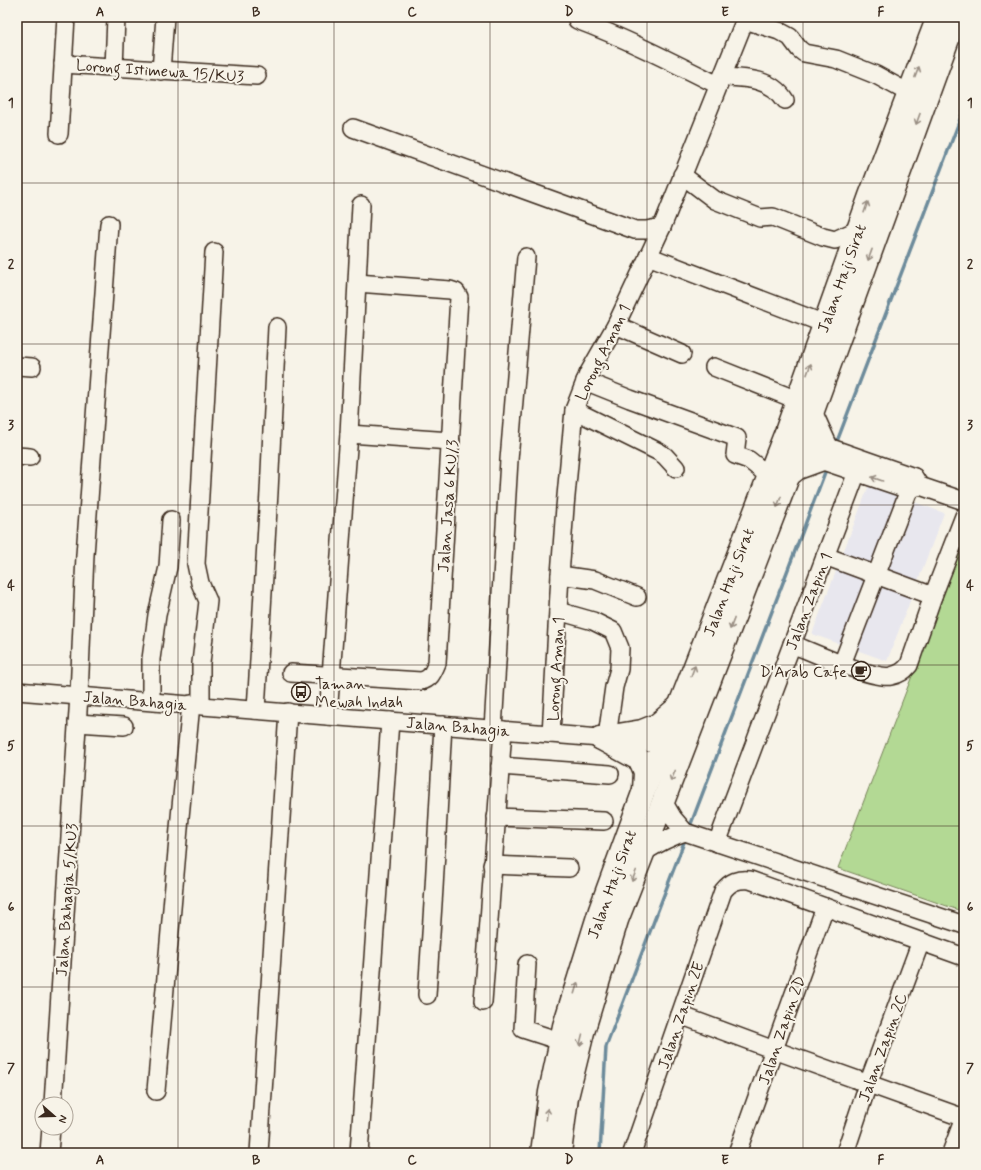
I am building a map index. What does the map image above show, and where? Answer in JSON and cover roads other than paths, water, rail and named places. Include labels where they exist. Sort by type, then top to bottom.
[{"type":"main road","name":"Jalan Haji Sirat","points":[[804,408],[825,324],[858,229],[939,18]]},
{"type":"main road","name":"Jalan Haji Sirat","points":[[542,1153],[550,1092],[560,1041],[600,910],[643,793],[673,748],[792,442],[939,18]]},
{"type":"main road","points":[[779,475],[798,468],[824,454],[804,408]]},
{"type":"main road","name":"Jalan Haji Sirat","points":[[560,1153],[567,1097],[582,1032],[617,920],[664,801],[679,707],[779,475]]},
{"type":"main road","points":[[603,737],[642,731],[656,725],[679,707]]},
{"type":"main road","points":[[603,737],[640,760],[645,772],[643,793]]},
{"type":"street","points":[[59,134],[66,17]]},
{"type":"street","points":[[114,68],[116,17]]},
{"type":"street","points":[[161,70],[165,17]]},
{"type":"street","points":[[746,18],[790,37],[804,53],[836,59],[876,75],[909,93]]},
{"type":"street","name":"Lorong Aman 1","points":[[551,734],[560,575],[574,410],[585,381],[616,325],[662,227],[746,18]]},
{"type":"street","points":[[577,20],[720,81],[742,78],[764,82],[781,92],[785,100]]},
{"type":"street","name":"Lorong Istimewa 15/KU3","points":[[63,64],[257,76]]},
{"type":"street","points":[[353,128],[635,230],[646,230],[662,227]]},
{"type":"street","points":[[682,175],[715,200],[760,218],[773,217],[823,237],[835,240],[858,229]]},
{"type":"street","points":[[328,716],[349,434],[361,205]]},
{"type":"street","name":"Jalan Bahagia 5/KU3","points":[[54,1096],[79,695],[85,555],[109,224]]},
{"type":"street","points":[[156,1091],[180,817],[196,705],[208,601],[200,583],[196,564],[214,252]]},
{"type":"street","points":[[648,256],[825,324]]},
{"type":"street","points":[[483,1002],[500,766],[498,729],[509,460],[526,258]]},
{"type":"street","name":"Jalan Jasa 6 KU/3","points":[[291,673],[421,681],[427,680],[437,663],[451,441],[458,297],[456,292],[450,290],[357,283]]},
{"type":"street","points":[[616,325],[682,354]]},
{"type":"street","points":[[256,710],[277,327]]},
{"type":"street","points":[[714,367],[804,408]]},
{"type":"street","points":[[585,381],[737,438],[735,455],[749,460],[779,475]]},
{"type":"street","points":[[574,410],[660,452],[676,468]]},
{"type":"street","points":[[349,434],[451,441]]},
{"type":"street","points":[[792,442],[851,465],[964,501]]},
{"type":"street","name":"Jalan Zapin 1","points":[[709,840],[792,644],[825,556],[851,465]]},
{"type":"street","points":[[842,664],[876,575],[914,484]]},
{"type":"street","points":[[792,644],[877,676],[890,677],[902,673],[909,664],[964,516]]},
{"type":"street","points":[[151,701],[150,659],[157,615],[168,568],[171,520]]},
{"type":"street","points":[[825,556],[933,596]]},
{"type":"street","points":[[560,575],[595,580],[637,597]]},
{"type":"street","points":[[558,611],[593,621],[613,631],[620,648],[618,669],[603,737]]},
{"type":"street","name":"Jalan Bahagia","points":[[17,691],[603,737],[673,748]]},
{"type":"street","points":[[259,1153],[288,712]]},
{"type":"street","points":[[359,1153],[390,720]]},
{"type":"street","points":[[77,723],[124,726]]},
{"type":"street","points":[[427,995],[443,725]]},
{"type":"street","points":[[500,766],[610,774]]},
{"type":"street","points":[[664,801],[673,818],[685,832],[964,925]]},
{"type":"street","points":[[496,817],[604,821]]},
{"type":"street","points":[[644,852],[666,839],[685,832]]},
{"type":"street","points":[[492,865],[569,868]]},
{"type":"street","name":"Jalan Zapin 2E","points":[[632,1153],[723,891],[734,881],[742,879],[750,880],[824,906]]},
{"type":"street","points":[[824,906],[964,957]]},
{"type":"street","name":"Jalan Zapin 2D","points":[[737,1153],[824,906]]},
{"type":"street","name":"Jalan Zapin 2C","points":[[845,1153],[868,1084],[921,941]]},
{"type":"street","points":[[527,964],[523,1029],[560,1041]]},
{"type":"street","points":[[680,1015],[964,1118],[952,1153]]},
{"type":"street","points":[[49,1153],[50,1136]]},
{"type":"waterway","points":[[836,444],[964,109]]},
{"type":"waterway","points":[[689,829],[827,467]]},
{"type":"waterway","points":[[600,1153],[606,1047],[686,837]]},
{"type":"place","name":"D'Arab Cafe","points":[[861,671]]},
{"type":"place","name":"Taman Mewah Indah","points":[[301,692]]}]
